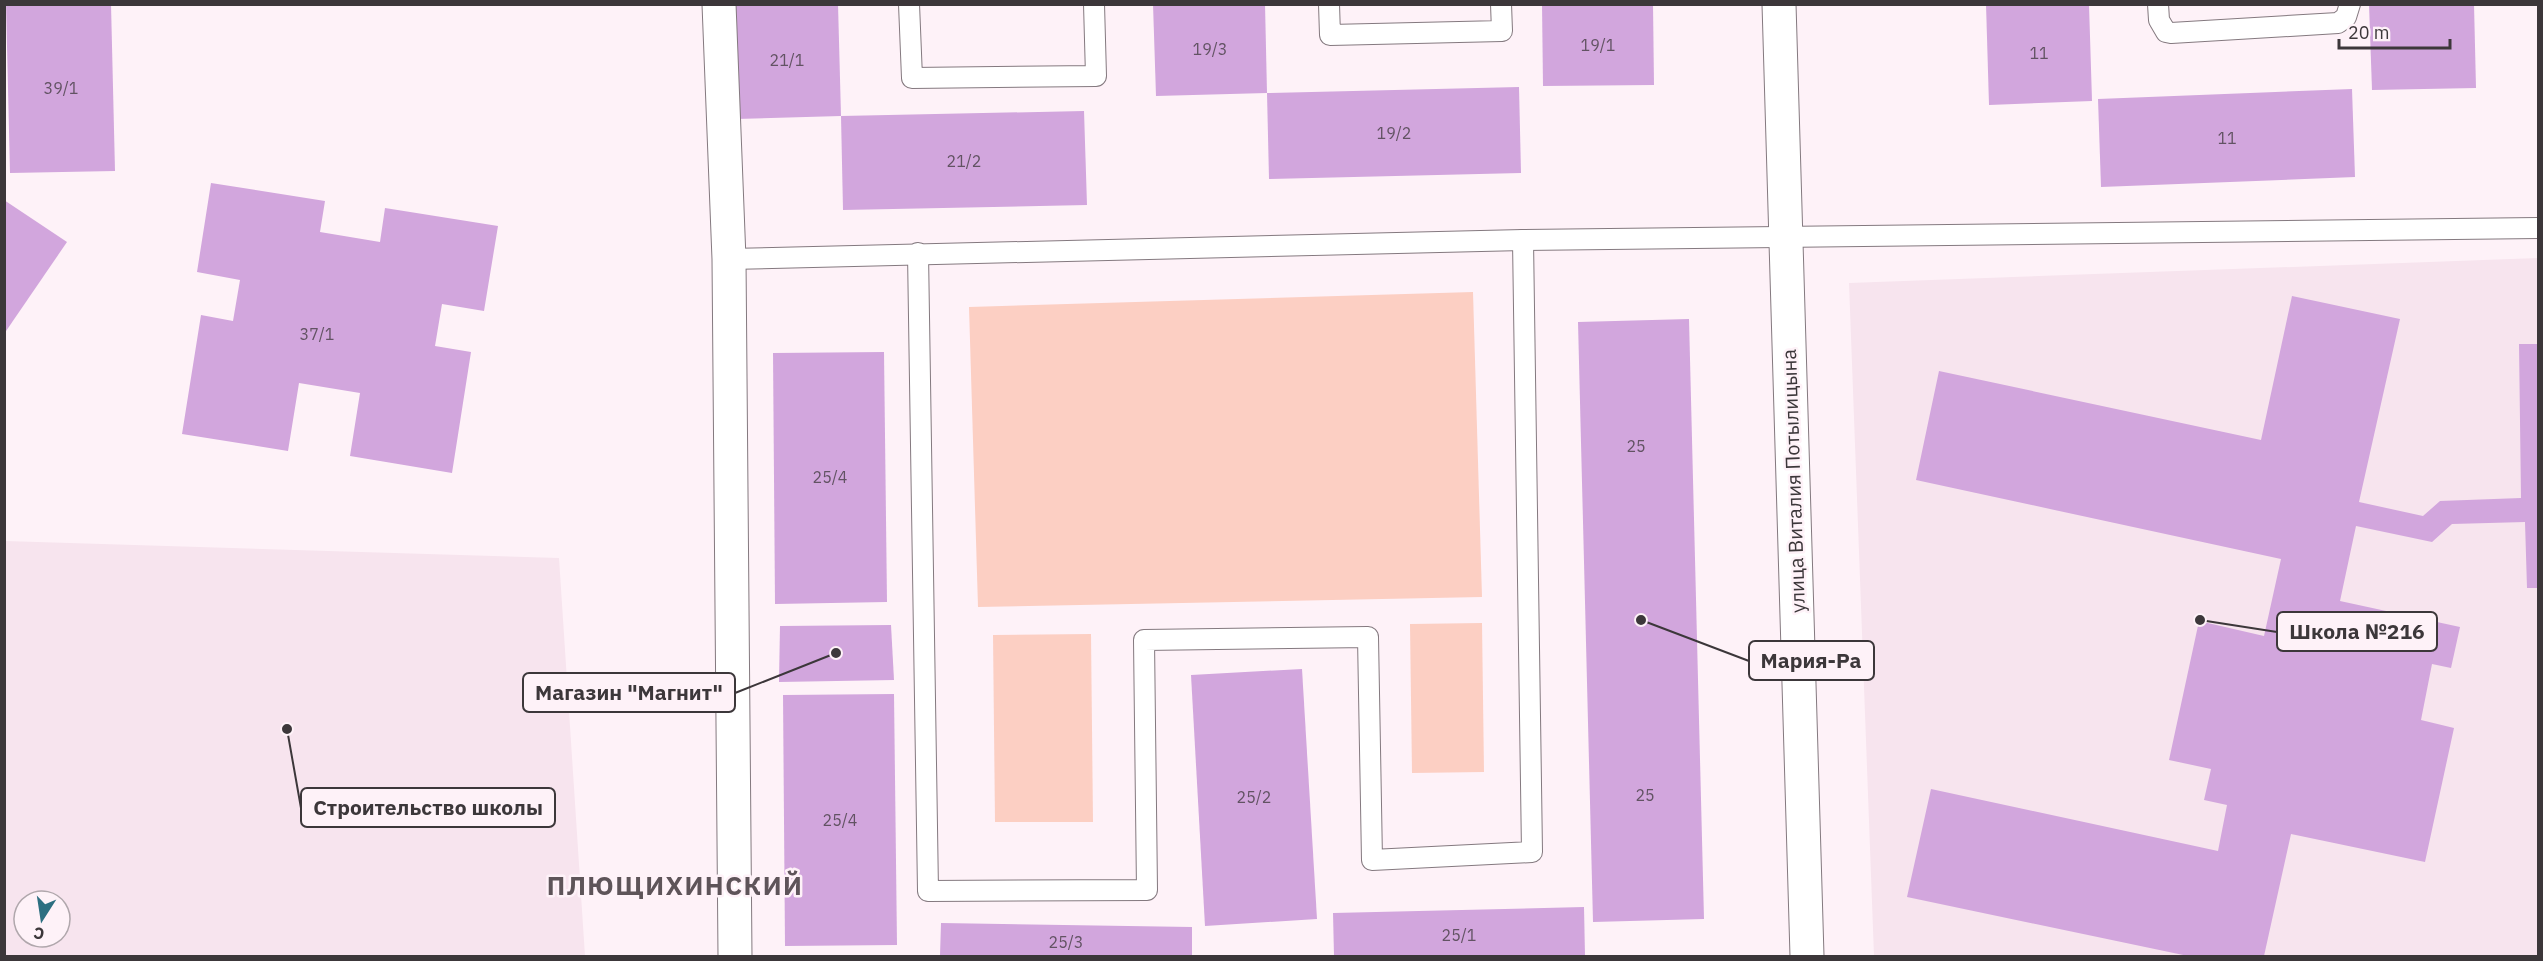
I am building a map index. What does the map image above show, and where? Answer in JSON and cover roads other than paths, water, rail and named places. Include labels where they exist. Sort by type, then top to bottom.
[{"type":"street","points":[[719,4],[729,259],[735,957]]},
{"type":"street","name":"улица Виталия Потылицына","points":[[1779,4],[1807,957]]},
{"type":"lane","points":[[909,4],[912,78],[1095,76],[1094,4]]},
{"type":"lane","points":[[1329,4],[1330,35],[1502,31],[1501,4]]},
{"type":"lane","points":[[2158,4],[2161,26],[2170,33],[2338,23],[2346,17],[2350,4]]},
{"type":"lane","points":[[729,259],[1523,240],[2538,228]]},
{"type":"lane","points":[[918,253],[928,891],[1147,890],[1144,640],[1368,637],[1372,860],[1532,852],[1523,240]]},
{"type":"place","name":"Мария-Ра","points":[[1641,620]]},
{"type":"place","name":"Школа №216","points":[[2200,620]]},
{"type":"place","name":"Магазин \"Магнит\"","points":[[836,653]]},
{"type":"place","name":"Строительство школы","points":[[287,729]]},
{"type":"district","name":"ПЛЮЩИХИНСКИЙ","points":[[675,885]]}]
